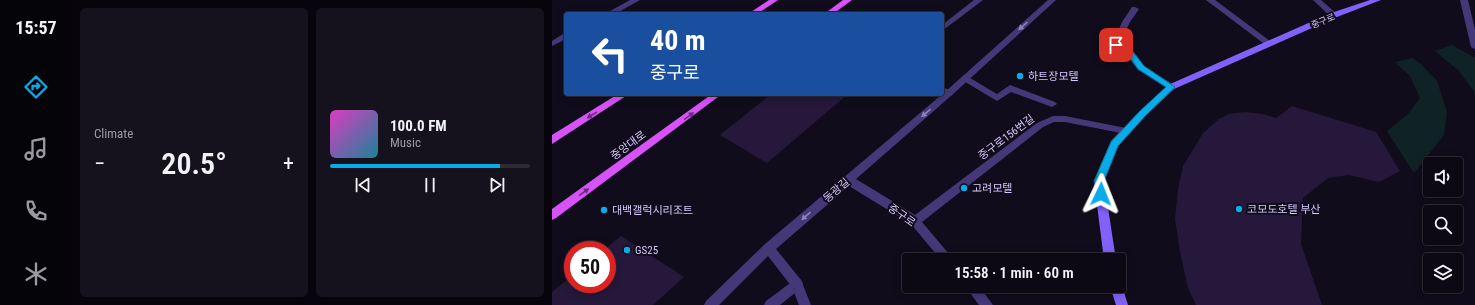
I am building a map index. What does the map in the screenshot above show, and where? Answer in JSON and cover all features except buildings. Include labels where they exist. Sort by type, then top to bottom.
[{"type":"main road","points":[[755,12],[774,0]]},
{"type":"main road","points":[[831,12],[848,0]]},
{"type":"main road","name":"중구로","points":[[1109,253],[1099,181],[1114,144],[1171,87],[1334,16],[1377,0]]},
{"type":"main road","points":[[552,140],[622,96]]},
{"type":"main road","name":"중앙대로","points":[[552,215],[715,96]]},
{"type":"main road","points":[[1118,293],[1122,305]]},
{"type":"street","points":[[613,12],[636,0]]},
{"type":"street","points":[[944,27],[979,0]]},
{"type":"street","name":"동광길","points":[[945,91],[965,78],[1052,0]]},
{"type":"street","points":[[1210,0],[1270,44]]},
{"type":"street","points":[[1317,0],[1334,16]]},
{"type":"street","points":[[1464,0],[1475,47]]},
{"type":"street","points":[[1135,9],[1126,22],[1116,45],[1128,51],[1141,68],[1171,87]]},
{"type":"street","points":[[552,44],[564,37]]},
{"type":"street","points":[[965,78],[997,98],[1010,88],[1052,104]]},
{"type":"street","name":"동광길","points":[[710,305],[769,248],[848,180],[940,96]]},
{"type":"street","name":"중구로156번길","points":[[915,222],[1040,125],[1053,119],[1065,119],[1126,131]]},
{"type":"street","name":"중구로","points":[[848,180],[915,222],[942,253]]},
{"type":"street","points":[[769,248],[797,284],[805,305]]},
{"type":"street","points":[[770,305],[797,284]]},
{"type":"street","points":[[977,293],[987,305]]},
{"type":"green space","points":[[1452,45],[1475,58],[1475,93],[1459,71],[1435,51]]},
{"type":"green space","points":[[1413,58],[1421,64],[1437,81],[1447,112],[1444,135],[1427,157],[1423,157],[1423,162],[1414,173],[1387,131],[1408,114],[1420,98],[1410,76],[1395,62]]},
{"type":"place","name":"하트장모텔","points":[[1020,76]]},
{"type":"place","name":"고려모텔","points":[[964,188]]},
{"type":"place","name":"코모도호텔 부산","points":[[1239,209]]},
{"type":"place","name":"대백갤럭시리조트","points":[[604,210]]},
{"type":"place","name":"GS25","points":[[627,250]]},
{"type":"route","points":[[1101,194],[1099,181],[1114,144],[1143,113],[1171,87],[1141,68],[1128,51],[1116,45]]}]
